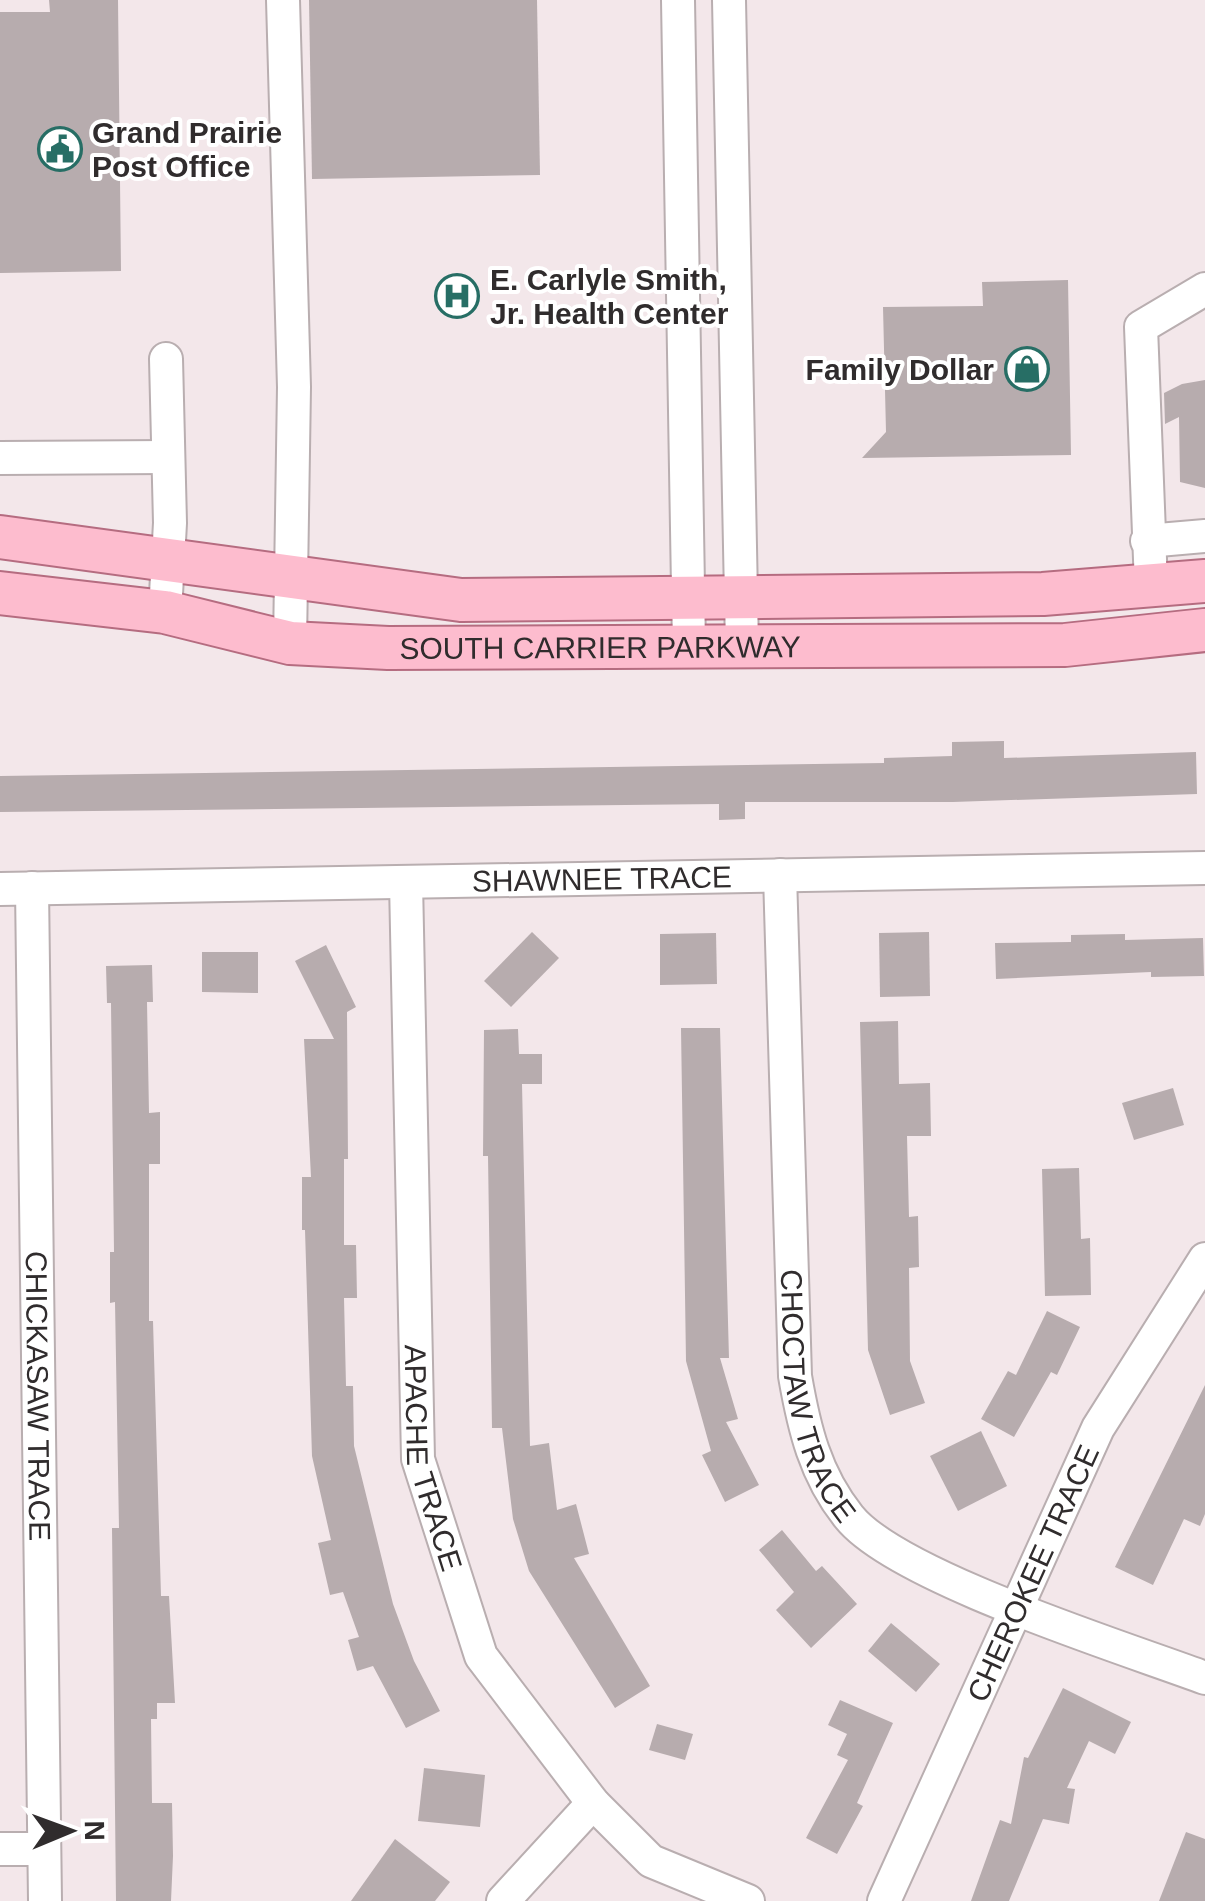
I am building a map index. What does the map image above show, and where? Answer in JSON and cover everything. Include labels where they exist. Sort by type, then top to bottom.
[{"type":"main road","name":"SOUTH CARRIER PARKWAY","points":[[0,537],[290,580],[461,600],[1042,594],[1205,580]]},
{"type":"main road","name":"SOUTH CARRIER PARKWAY","points":[[0,593],[165,612],[290,642],[388,648],[1065,645],[1205,630]]},
{"type":"street","points":[[283,0],[294,386],[290,642]]},
{"type":"street","points":[[678,0],[689,646]]},
{"type":"street","points":[[729,0],[742,646]]},
{"type":"street","points":[[1151,586],[1141,328],[1205,289]]},
{"type":"street","points":[[165,612],[166,359]]},
{"type":"street","points":[[0,458],[168,457]]},
{"type":"street","points":[[1147,541],[1205,536]]},
{"type":"street","name":"SHAWNEE TRACE","points":[[16,889],[1205,868]]},
{"type":"street","name":"CHOCTAW TRACE","points":[[780,876],[795,1376],[807,1446],[850,1519],[898,1556],[1016,1607],[1205,1678]]},
{"type":"street","name":"APACHE TRACE","points":[[406,882],[418,1459],[482,1656],[593,1803],[652,1861],[748,1901]]},
{"type":"street","name":"CHICKASAW TRACE","points":[[16,889],[45,1901]]},
{"type":"street","name":"CHEROKEE TRACE","points":[[884,1901],[1098,1428],[1205,1259]]},
{"type":"street","points":[[504,1901],[593,1803]]},
{"type":"street","points":[[0,1849],[44,1848]]},
{"type":"building","name":"Grand Prairie Post Office","points":[[49,0],[118,0],[121,271],[0,273],[0,12],[50,12]]},
{"type":"building","points":[[309,0],[537,0],[540,175],[312,179]]},
{"type":"building","points":[[1068,280],[1071,455],[862,458],[886,432],[883,307],[983,306],[982,282]]},
{"type":"building","points":[[1205,380],[1205,488],[1180,482],[1179,417],[1165,424],[1164,393],[1182,384]]},
{"type":"building","points":[[1004,741],[1004,758],[1196,752],[1197,794],[953,802],[745,802],[745,819],[719,820],[719,804],[0,812],[0,776],[884,763],[884,758],[952,756],[952,742]]},
{"type":"building","points":[[532,932],[559,958],[511,1007],[484,981]]},
{"type":"building","points":[[929,932],[930,996],[880,997],[879,933]]},
{"type":"building","points":[[716,933],[717,984],[660,985],[660,934]]},
{"type":"building","points":[[1125,934],[1125,940],[1203,938],[1204,976],[1151,977],[1151,972],[996,979],[995,943],[1071,942],[1071,935]]},
{"type":"building","points":[[326,945],[356,1007],[347,1012],[348,1159],[344,1159],[344,1245],[356,1245],[357,1298],[344,1298],[346,1386],[353,1386],[354,1446],[393,1604],[414,1661],[440,1711],[406,1728],[373,1666],[357,1671],[348,1640],[359,1637],[343,1592],[330,1595],[318,1543],[331,1540],[312,1456],[302,1230],[302,1177],[311,1177],[304,1039],[334,1039],[295,961]]},
{"type":"building","points":[[202,952],[258,952],[258,993],[202,992]]},
{"type":"building","points":[[152,965],[153,1002],[147,1002],[149,1113],[160,1112],[160,1164],[149,1164],[149,1321],[153,1321],[161,1596],[169,1596],[175,1703],[157,1703],[157,1719],[151,1719],[152,1803],[172,1803],[173,1856],[171,1901],[116,1901],[112,1528],[119,1528],[115,1302],[110,1303],[110,1252],[114,1252],[111,1003],[107,1003],[106,966]]},
{"type":"building","points":[[898,1021],[899,1084],[930,1083],[931,1136],[907,1136],[909,1217],[918,1216],[919,1267],[909,1268],[910,1361],[925,1403],[890,1415],[868,1350],[860,1022]]},
{"type":"building","points":[[681,1028],[720,1028],[729,1358],[720,1358],[738,1419],[726,1422],[759,1485],[725,1502],[702,1455],[711,1451],[686,1361]]},
{"type":"building","points":[[518,1029],[519,1054],[542,1054],[542,1084],[522,1084],[530,1446],[549,1443],[557,1510],[576,1504],[589,1554],[574,1558],[650,1686],[615,1708],[529,1571],[513,1519],[502,1428],[492,1428],[488,1156],[483,1156],[484,1030]]},
{"type":"building","points":[[1173,1088],[1184,1125],[1134,1140],[1122,1103]]},
{"type":"building","points":[[1079,1168],[1081,1239],[1090,1238],[1091,1295],[1045,1296],[1042,1169]]},
{"type":"building","points":[[1047,1311],[1080,1327],[1057,1375],[1051,1372],[1014,1437],[981,1419],[1008,1371],[1016,1375]]},
{"type":"building","points":[[1205,1385],[1205,1514],[1200,1526],[1184,1519],[1153,1585],[1115,1567]]},
{"type":"building","points":[[981,1431],[1007,1486],[958,1511],[930,1456]]},
{"type":"building","points":[[782,1530],[816,1571],[822,1566],[857,1604],[811,1648],[776,1610],[794,1592],[759,1550]]},
{"type":"building","points":[[891,1623],[940,1664],[916,1692],[868,1651]]},
{"type":"building","points":[[1063,1688],[1131,1722],[1115,1754],[1089,1741],[1067,1788],[1075,1789],[1069,1824],[1043,1819],[1009,1901],[971,1901],[1000,1820],[1011,1824],[1024,1757],[1028,1758]]},
{"type":"building","points":[[840,1700],[893,1723],[857,1803],[863,1806],[837,1854],[806,1838],[848,1760],[837,1755],[847,1734],[828,1725]]},
{"type":"building","points":[[657,1724],[693,1734],[685,1760],[649,1750]]},
{"type":"building","points":[[424,1768],[485,1775],[480,1827],[418,1821]]},
{"type":"building","points":[[1186,1832],[1205,1839],[1205,1901],[1159,1901]]},
{"type":"building","points":[[395,1839],[450,1882],[435,1901],[351,1901]]},
{"type":"place","name":"Grand Prairie Post Office","points":[[60,149]]},
{"type":"place","name":"E. Carlyle Smith, Jr. Health Center","points":[[457,296]]},
{"type":"place","name":"Family Dollar","points":[[1027,369]]}]
